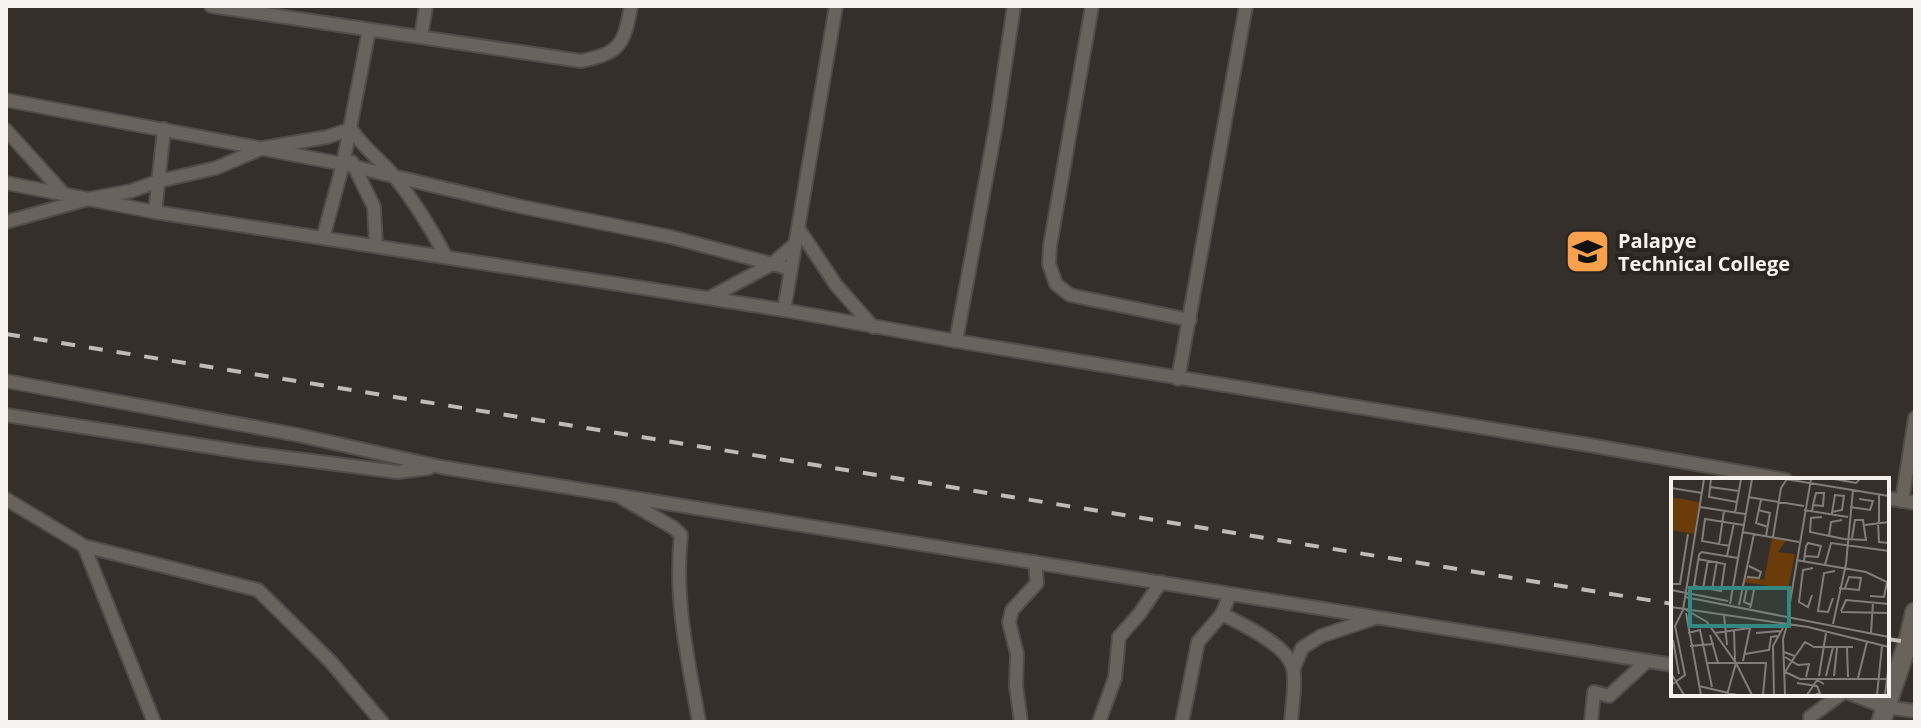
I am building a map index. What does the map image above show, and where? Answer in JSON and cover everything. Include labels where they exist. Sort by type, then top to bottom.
[{"type":"street","points":[[211,6],[262,10],[369,30],[581,61],[610,55],[628,24],[631,6]]},
{"type":"street","points":[[421,37],[426,6]]},
{"type":"street","points":[[784,310],[836,6]]},
{"type":"street","points":[[956,341],[996,125],[1014,6]]},
{"type":"street","points":[[1092,6],[1056,204],[1049,264],[1056,284],[1070,295],[1190,320]]},
{"type":"street","points":[[1178,379],[1246,6]]},
{"type":"street","points":[[323,238],[348,161],[369,30]]},
{"type":"street","points":[[6,100],[348,161],[518,206],[671,237],[791,269]]},
{"type":"street","points":[[155,212],[164,129]]},
{"type":"street","points":[[6,222],[216,168],[263,148],[327,137],[351,129]]},
{"type":"street","points":[[351,129],[364,149],[393,175],[426,218],[446,257]]},
{"type":"street","points":[[6,130],[64,194]]},
{"type":"street","points":[[348,161],[374,207],[376,246]]},
{"type":"street","points":[[6,183],[155,212],[784,310],[1775,478]]},
{"type":"street","points":[[798,228],[836,285],[873,327]]},
{"type":"street","points":[[709,298],[772,264],[795,244]]},
{"type":"street","points":[[6,381],[348,446],[441,467],[1671,665]]},
{"type":"street","points":[[6,415],[250,453],[398,472],[441,467]]},
{"type":"street","points":[[1889,498],[1909,502],[1915,418]]},
{"type":"street","points":[[330,463],[348,446]]},
{"type":"street","points":[[616,494],[681,535],[677,576],[685,651],[699,722]]},
{"type":"street","points":[[6,499],[84,546],[258,590],[331,662],[382,722]]},
{"type":"street","points":[[84,546],[154,722]]},
{"type":"street","points":[[1021,722],[1016,686],[1017,654],[1009,622],[1012,610],[1037,583],[1035,562]]},
{"type":"street","points":[[1099,722],[1115,678],[1119,637],[1161,582]]},
{"type":"street","points":[[1182,722],[1198,642],[1222,614],[1230,594]]},
{"type":"street","points":[[1883,714],[1915,612]]},
{"type":"street","points":[[1222,614],[1259,633],[1288,658],[1294,668]]},
{"type":"street","points":[[1291,722],[1294,668],[1302,648],[1321,636],[1376,617]]},
{"type":"street","points":[[1591,722],[1594,692],[1609,696],[1647,661]]},
{"type":"street","points":[[1811,722],[1810,717],[1838,696]]},
{"type":"street","points":[[1854,696],[1883,714],[1915,711]]},
{"type":"railway","points":[[6,334],[1671,604]]},
{"type":"railway","points":[[1889,639],[1915,643]]},
{"type":"place","name":"Palapye Technical College","points":[[1587,252]]}]
